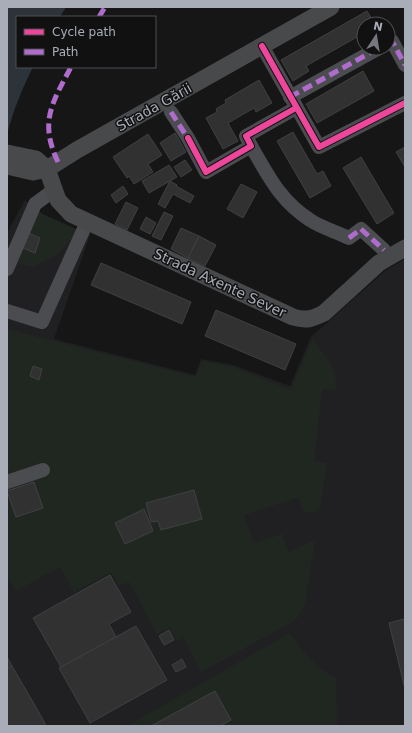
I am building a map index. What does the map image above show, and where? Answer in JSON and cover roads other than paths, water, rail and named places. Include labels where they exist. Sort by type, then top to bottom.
[{"type":"main road","name":"Strada Gării","points":[[38,167],[77,150],[331,7]]},
{"type":"main road","points":[[7,153],[38,167]]},
{"type":"main road","points":[[7,166],[38,167]]},
{"type":"main road","name":"Strada Axente Sever","points":[[38,167],[54,190],[63,207],[71,214],[293,317],[303,320],[314,318],[324,313],[379,263],[405,248]]},
{"type":"street","points":[[262,46],[319,147],[405,103]]},
{"type":"street","points":[[396,48],[405,65]]},
{"type":"street","points":[[366,56],[293,103],[246,136],[276,188],[290,205],[311,221],[350,238],[361,229],[384,250]]},
{"type":"street","points":[[171,112],[188,138],[206,172],[251,146]]},
{"type":"street","points":[[7,269],[35,204],[54,190]]},
{"type":"street","points":[[7,311],[42,322],[87,222]]},
{"type":"street","points":[[7,482],[43,470]]}]
